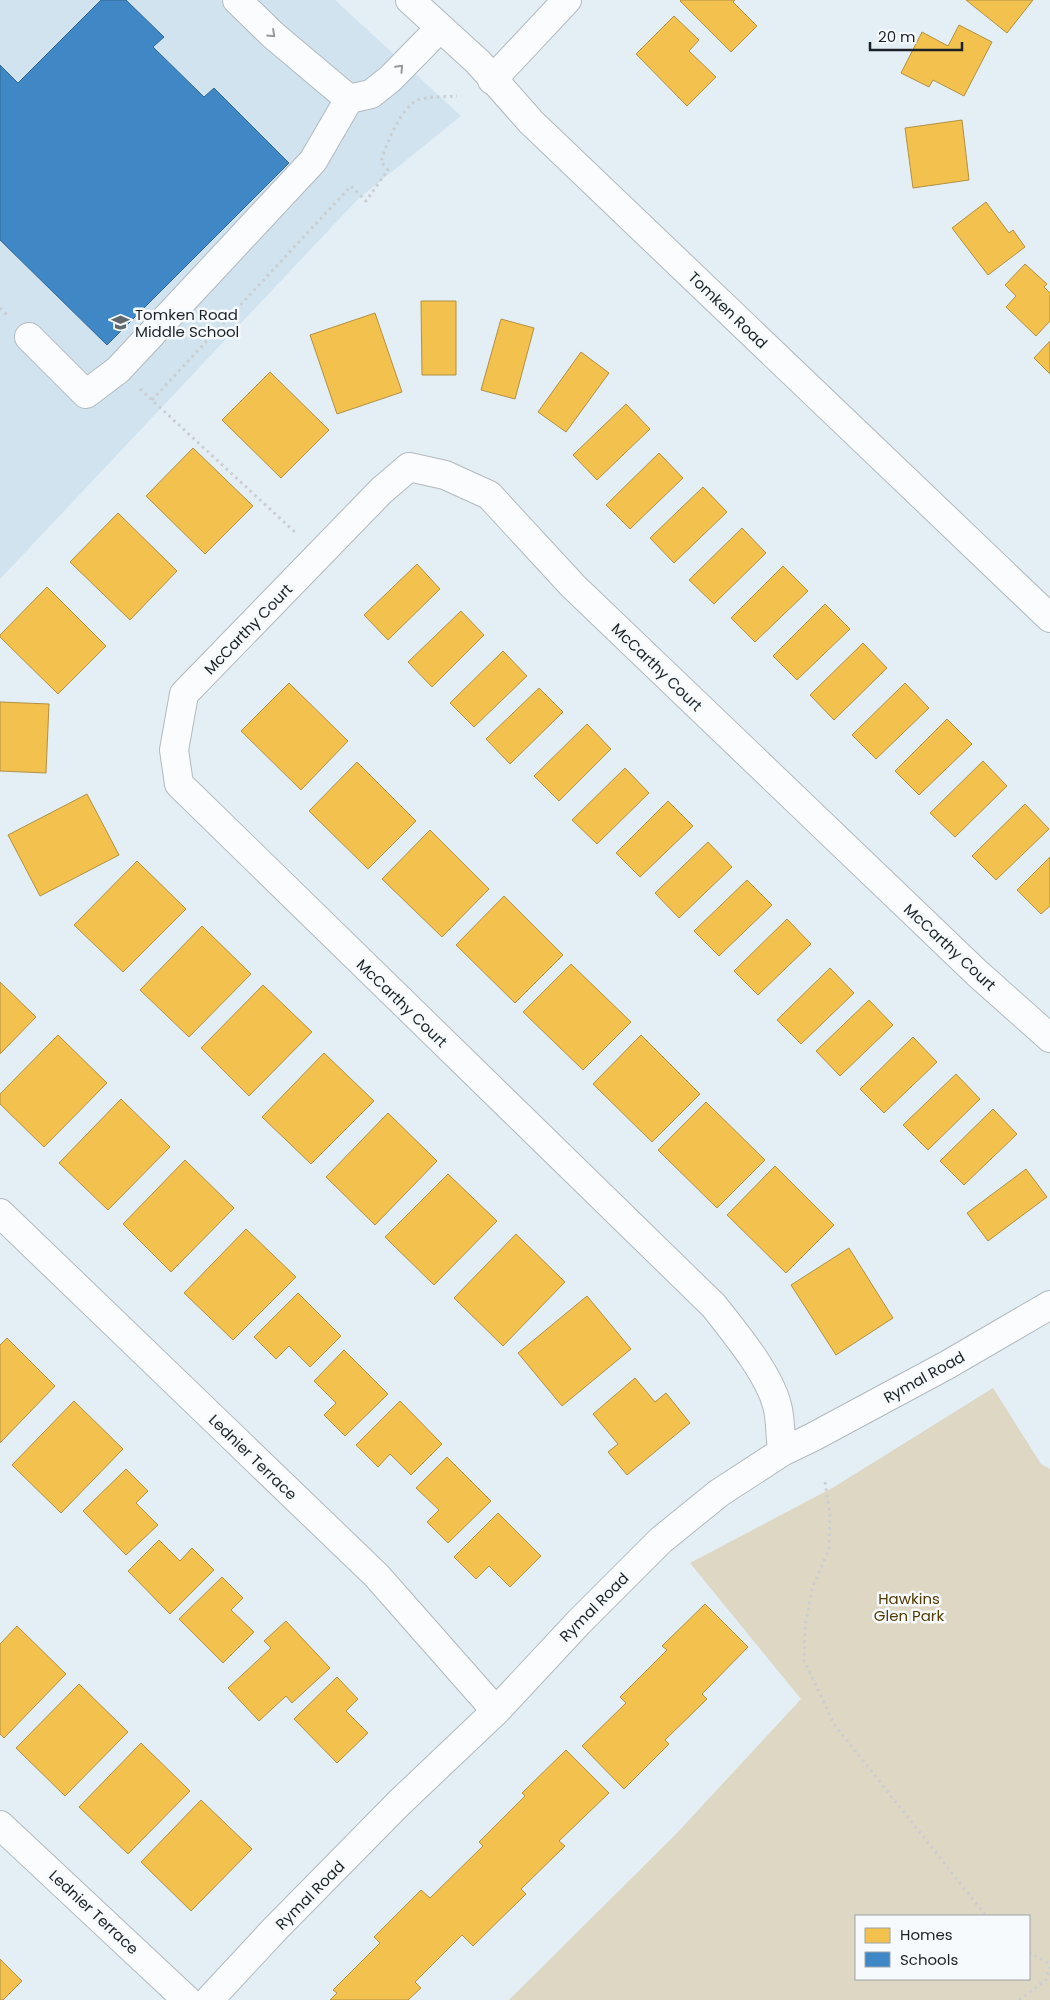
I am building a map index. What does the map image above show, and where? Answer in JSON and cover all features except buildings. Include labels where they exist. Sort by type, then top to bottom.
[{"type":"street","points":[[237,0],[273,35],[349,99]]},
{"type":"street","name":"Tomken Road","points":[[410,0],[478,62],[492,80],[538,129],[1050,618]]},
{"type":"street","points":[[492,80],[568,0]]},
{"type":"street","points":[[29,337],[86,394],[118,370],[313,161],[349,99],[371,94],[390,79],[440,28]]},
{"type":"street","name":"McCarthy Court","points":[[782,1452],[778,1406],[772,1392],[745,1346],[714,1306],[178,784],[174,750],[184,694],[381,491],[409,467],[444,475],[488,495],[573,586],[977,973],[1050,1038]]},
{"type":"street","name":"Lednier Terrace","points":[[0,1213],[377,1576],[496,1710]]},
{"type":"street","name":"Rymal Road","points":[[209,2000],[399,1804],[496,1710],[660,1540],[719,1493],[782,1452],[948,1364],[1050,1305]]},
{"type":"street","name":"Lednier Terrace","points":[[0,1825],[187,2000]]},
{"type":"path","points":[[152,400],[351,186],[366,201],[388,170],[381,162],[386,144],[408,109],[417,100],[457,96]]},
{"type":"path","points":[[118,370],[292,530],[323,551]]},
{"type":"path","points":[[826,1482],[830,1515],[829,1549],[812,1589],[805,1627],[804,1660],[834,1724],[985,1915]]},
{"type":"path","points":[[1030,1953],[1050,1964]]},
{"type":"path","points":[[1019,2000],[1046,1980],[1050,1967]]},
{"type":"shaded area","name":"Tomken Road Middle School","points":[[0,0],[335,0],[461,116],[358,199],[0,579]]},
{"type":"green space","name":"Hawkins Glen Park","points":[[993,1388],[1041,1464],[1050,1469],[1050,2000],[509,2000],[677,1833],[801,1699],[690,1563],[834,1487]]},
{"type":"place","name":"Tomken Road Middle School","points":[[121,323]]}]
